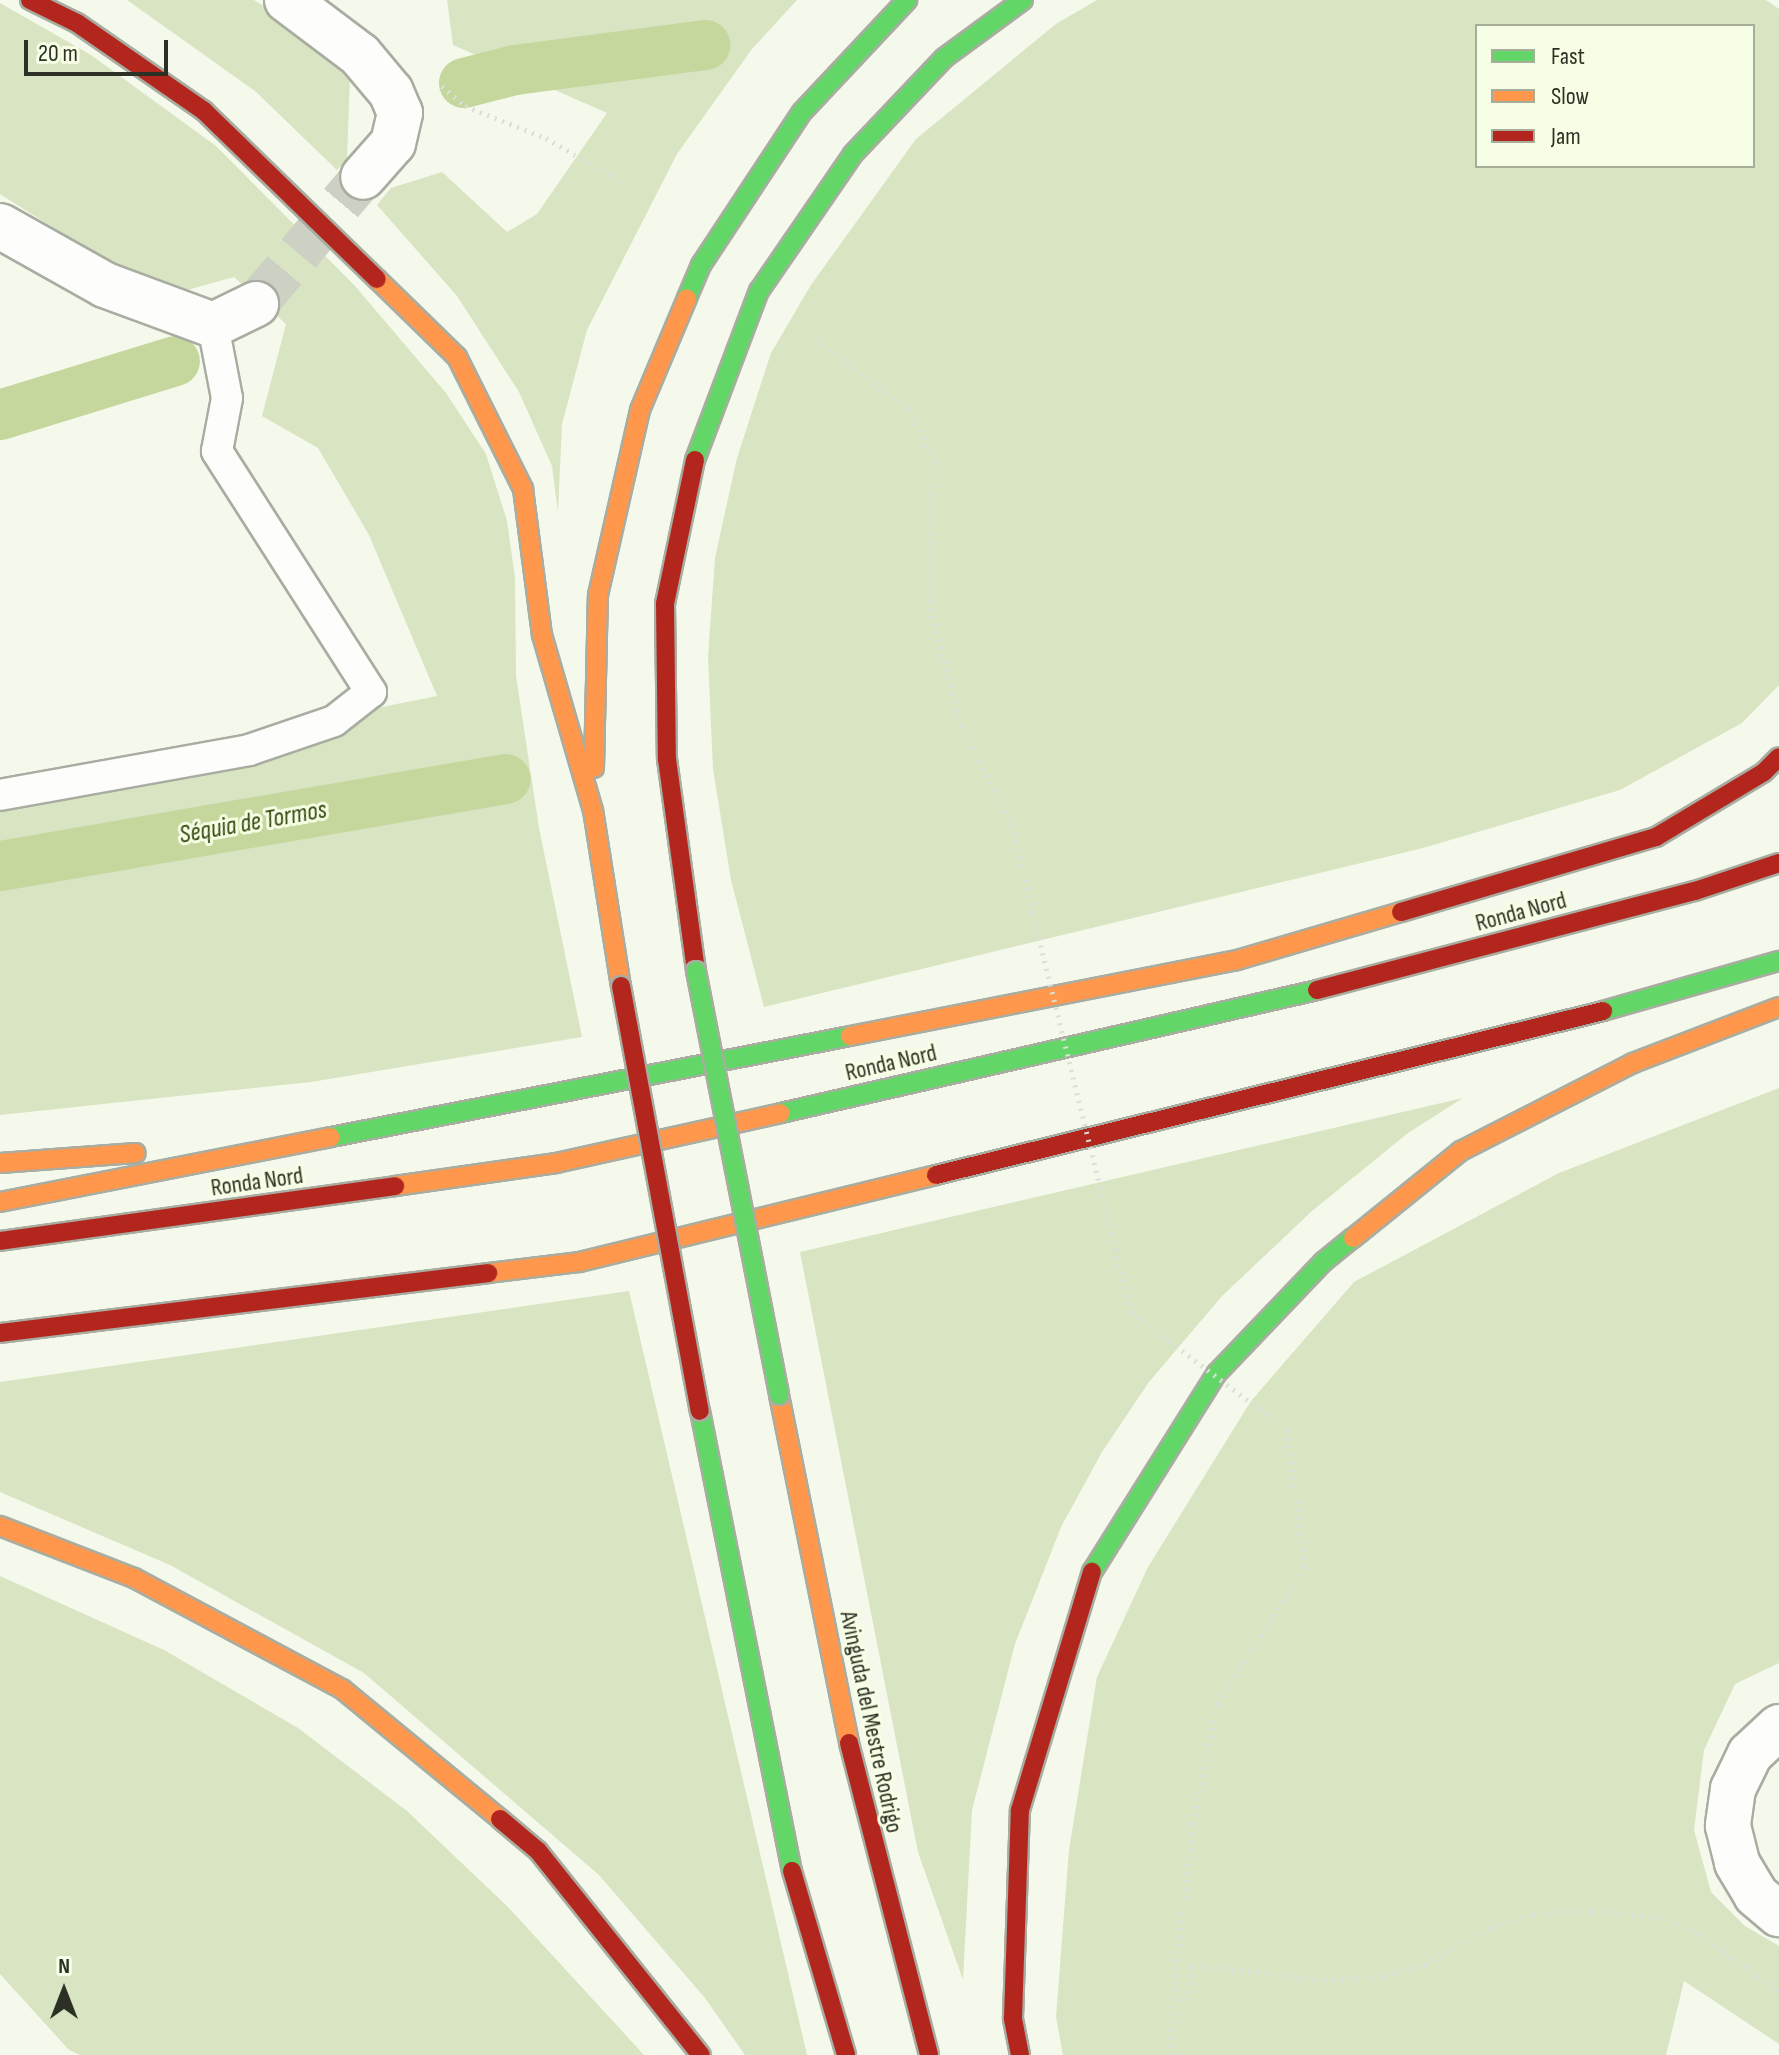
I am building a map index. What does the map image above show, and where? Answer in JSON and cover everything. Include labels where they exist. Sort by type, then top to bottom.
[{"type":"main road","points":[[30,0],[77,23],[204,111],[457,357],[523,489],[542,635],[593,810],[621,986],[700,1411],[793,1874],[846,2055]]},
{"type":"main road","points":[[593,810],[598,595],[640,410],[701,265],[802,112],[907,0]]},
{"type":"main road","name":"Avinguda del Mestre Rodrigo","points":[[929,2055],[864,1816],[696,971],[667,759],[665,604],[695,458],[759,291],[853,154],[944,58],[1023,0]]},
{"type":"main road","points":[[0,1202],[1237,960],[1656,837],[1764,772],[1779,757]]},
{"type":"main road","name":"Ronda Nord","points":[[0,1241],[556,1163],[1246,1009],[1695,891],[1779,863]]},
{"type":"main road","points":[[0,1333],[579,1262],[1597,1013],[1779,961]]},
{"type":"main road","points":[[1020,2055],[1013,2018],[1020,1810],[1092,1571],[1217,1373],[1323,1262],[1461,1151],[1633,1063],[1779,1007]]},
{"type":"main road","points":[[0,1163],[337,1136]]},
{"type":"main road","points":[[0,1526],[134,1578],[342,1689],[538,1851],[701,2055]]},
{"type":"street","points":[[287,0],[360,55],[391,92],[400,113],[393,143],[363,177]]},
{"type":"street","points":[[0,226],[105,285],[213,325],[256,304]]},
{"type":"street","points":[[1779,1727],[1750,1754],[1733,1789],[1728,1826],[1737,1863],[1756,1895],[1779,1914]]},
{"type":"lane","points":[[0,795],[249,750],[334,721],[371,692],[217,451],[227,398],[213,325]]},
{"type":"path","points":[[435,80],[465,106],[546,138],[629,187]]},
{"type":"path","points":[[815,339],[908,409],[934,460],[928,600],[961,725],[1012,825],[1131,1312],[1287,1430],[1305,1567],[1217,1704],[1193,1824],[1172,1998],[1172,2055]]},
{"type":"path","points":[[1172,1998],[1188,2000],[1192,1965],[1317,1980],[1385,1976],[1425,1964],[1491,1927],[1533,1914],[1591,1911],[1662,1917],[1699,1934],[1779,1991]]},
{"type":"green space","points":[[127,0],[254,0],[269,9],[350,77],[347,159],[337,170],[255,91]]},
{"type":"green space","points":[[447,0],[797,0],[752,49],[677,154],[587,330],[562,424],[558,512],[552,466],[519,392],[457,296],[377,205],[391,188],[442,172],[507,232],[537,214],[607,113],[453,45]]},
{"type":"green space","points":[[1097,0],[1766,0],[1779,9],[1779,685],[1742,723],[1620,790],[1423,848],[764,1007],[731,880],[713,769],[708,657],[715,558],[737,458],[771,353],[811,285],[916,139],[1056,24]]},
{"type":"green space","points":[[0,3],[91,55],[216,146],[355,286],[446,393],[486,454],[507,521],[515,578],[516,676],[539,828],[582,1037],[311,1082],[0,1115],[0,783],[437,696],[369,535],[318,448],[262,416],[286,324],[234,277],[180,292],[150,289],[0,194]]},
{"type":"green space","points":[[1779,1088],[1779,1663],[1735,1684],[1704,1750],[1694,1830],[1711,1892],[1745,1926],[1779,1946],[1779,2044],[1684,1981],[1666,2055],[1063,2055],[1056,2017],[1069,1850],[1097,1677],[1148,1567],[1251,1401],[1354,1282],[1559,1173]]},
{"type":"green space","points":[[1463,1098],[1408,1133],[1312,1211],[1222,1296],[1149,1382],[1102,1452],[1061,1527],[1015,1644],[972,1810],[963,1980],[918,1852],[800,1252]]},
{"type":"green space","points":[[629,1291],[807,2055],[745,2055],[705,1998],[599,1875],[364,1673],[170,1565],[0,1492],[0,1382]]},
{"type":"green space","points":[[0,1576],[164,1650],[298,1728],[407,1811],[508,1907],[644,2055],[80,2055],[69,2050],[0,1974]]},
{"type":"waterway","points":[[464,83],[515,70],[705,45]]},
{"type":"waterway","points":[[0,415],[175,361]]},
{"type":"waterway","name":"Séquia de Tormos","points":[[0,866],[506,779]]},
{"type":"tunnel","points":[[256,304],[363,177]]},
{"type":"traffic: fast","points":[[687,298],[701,265],[802,112],[907,0]]},
{"type":"traffic: fast","points":[[695,460],[759,291],[853,154],[944,58],[1023,0]]},
{"type":"traffic: fast","points":[[1603,1011],[1779,961]]},
{"type":"traffic: fast","points":[[696,971],[779,1395]]},
{"type":"traffic: fast","points":[[781,1113],[1317,990]]},
{"type":"traffic: fast","points":[[331,1137],[850,1036]]},
{"type":"traffic: fast","points":[[1092,1572],[1217,1373],[1323,1262],[1353,1238]]},
{"type":"traffic: fast","points":[[700,1411],[792,1871]]},
{"type":"traffic: slow","points":[[377,279],[457,357],[523,489],[542,635],[593,810],[621,986]]},
{"type":"traffic: slow","points":[[594,768],[598,595],[640,410],[687,298]]},
{"type":"traffic: slow","points":[[850,1036],[1237,960],[1401,912]]},
{"type":"traffic: slow","points":[[1353,1238],[1461,1151],[1633,1063],[1779,1007]]},
{"type":"traffic: slow","points":[[395,1186],[556,1163],[781,1113]]},
{"type":"traffic: slow","points":[[0,1202],[331,1137]]},
{"type":"traffic: slow","points":[[0,1163],[136,1153]]},
{"type":"traffic: slow","points":[[488,1273],[579,1262],[936,1175]]},
{"type":"traffic: slow","points":[[779,1395],[849,1743]]},
{"type":"traffic: slow","points":[[0,1526],[134,1578],[342,1689],[500,1819]]},
{"type":"traffic: jam","points":[[30,0],[77,23],[204,111],[377,279]]},
{"type":"traffic: jam","points":[[695,460],[665,604],[667,759],[696,971]]},
{"type":"traffic: jam","points":[[1401,912],[1656,837],[1764,772],[1779,757]]},
{"type":"traffic: jam","points":[[1317,990],[1695,891],[1779,863]]},
{"type":"traffic: jam","points":[[621,986],[700,1411]]},
{"type":"traffic: jam","points":[[936,1175],[1603,1011]]},
{"type":"traffic: jam","points":[[0,1241],[395,1186]]},
{"type":"traffic: jam","points":[[0,1333],[488,1273]]},
{"type":"traffic: jam","points":[[1020,2055],[1013,2018],[1020,1810],[1092,1572]]},
{"type":"traffic: jam","points":[[849,1743],[929,2055]]},
{"type":"traffic: jam","points":[[500,1819],[538,1851],[701,2055]]},
{"type":"traffic: jam","points":[[792,1871],[846,2055]]}]
